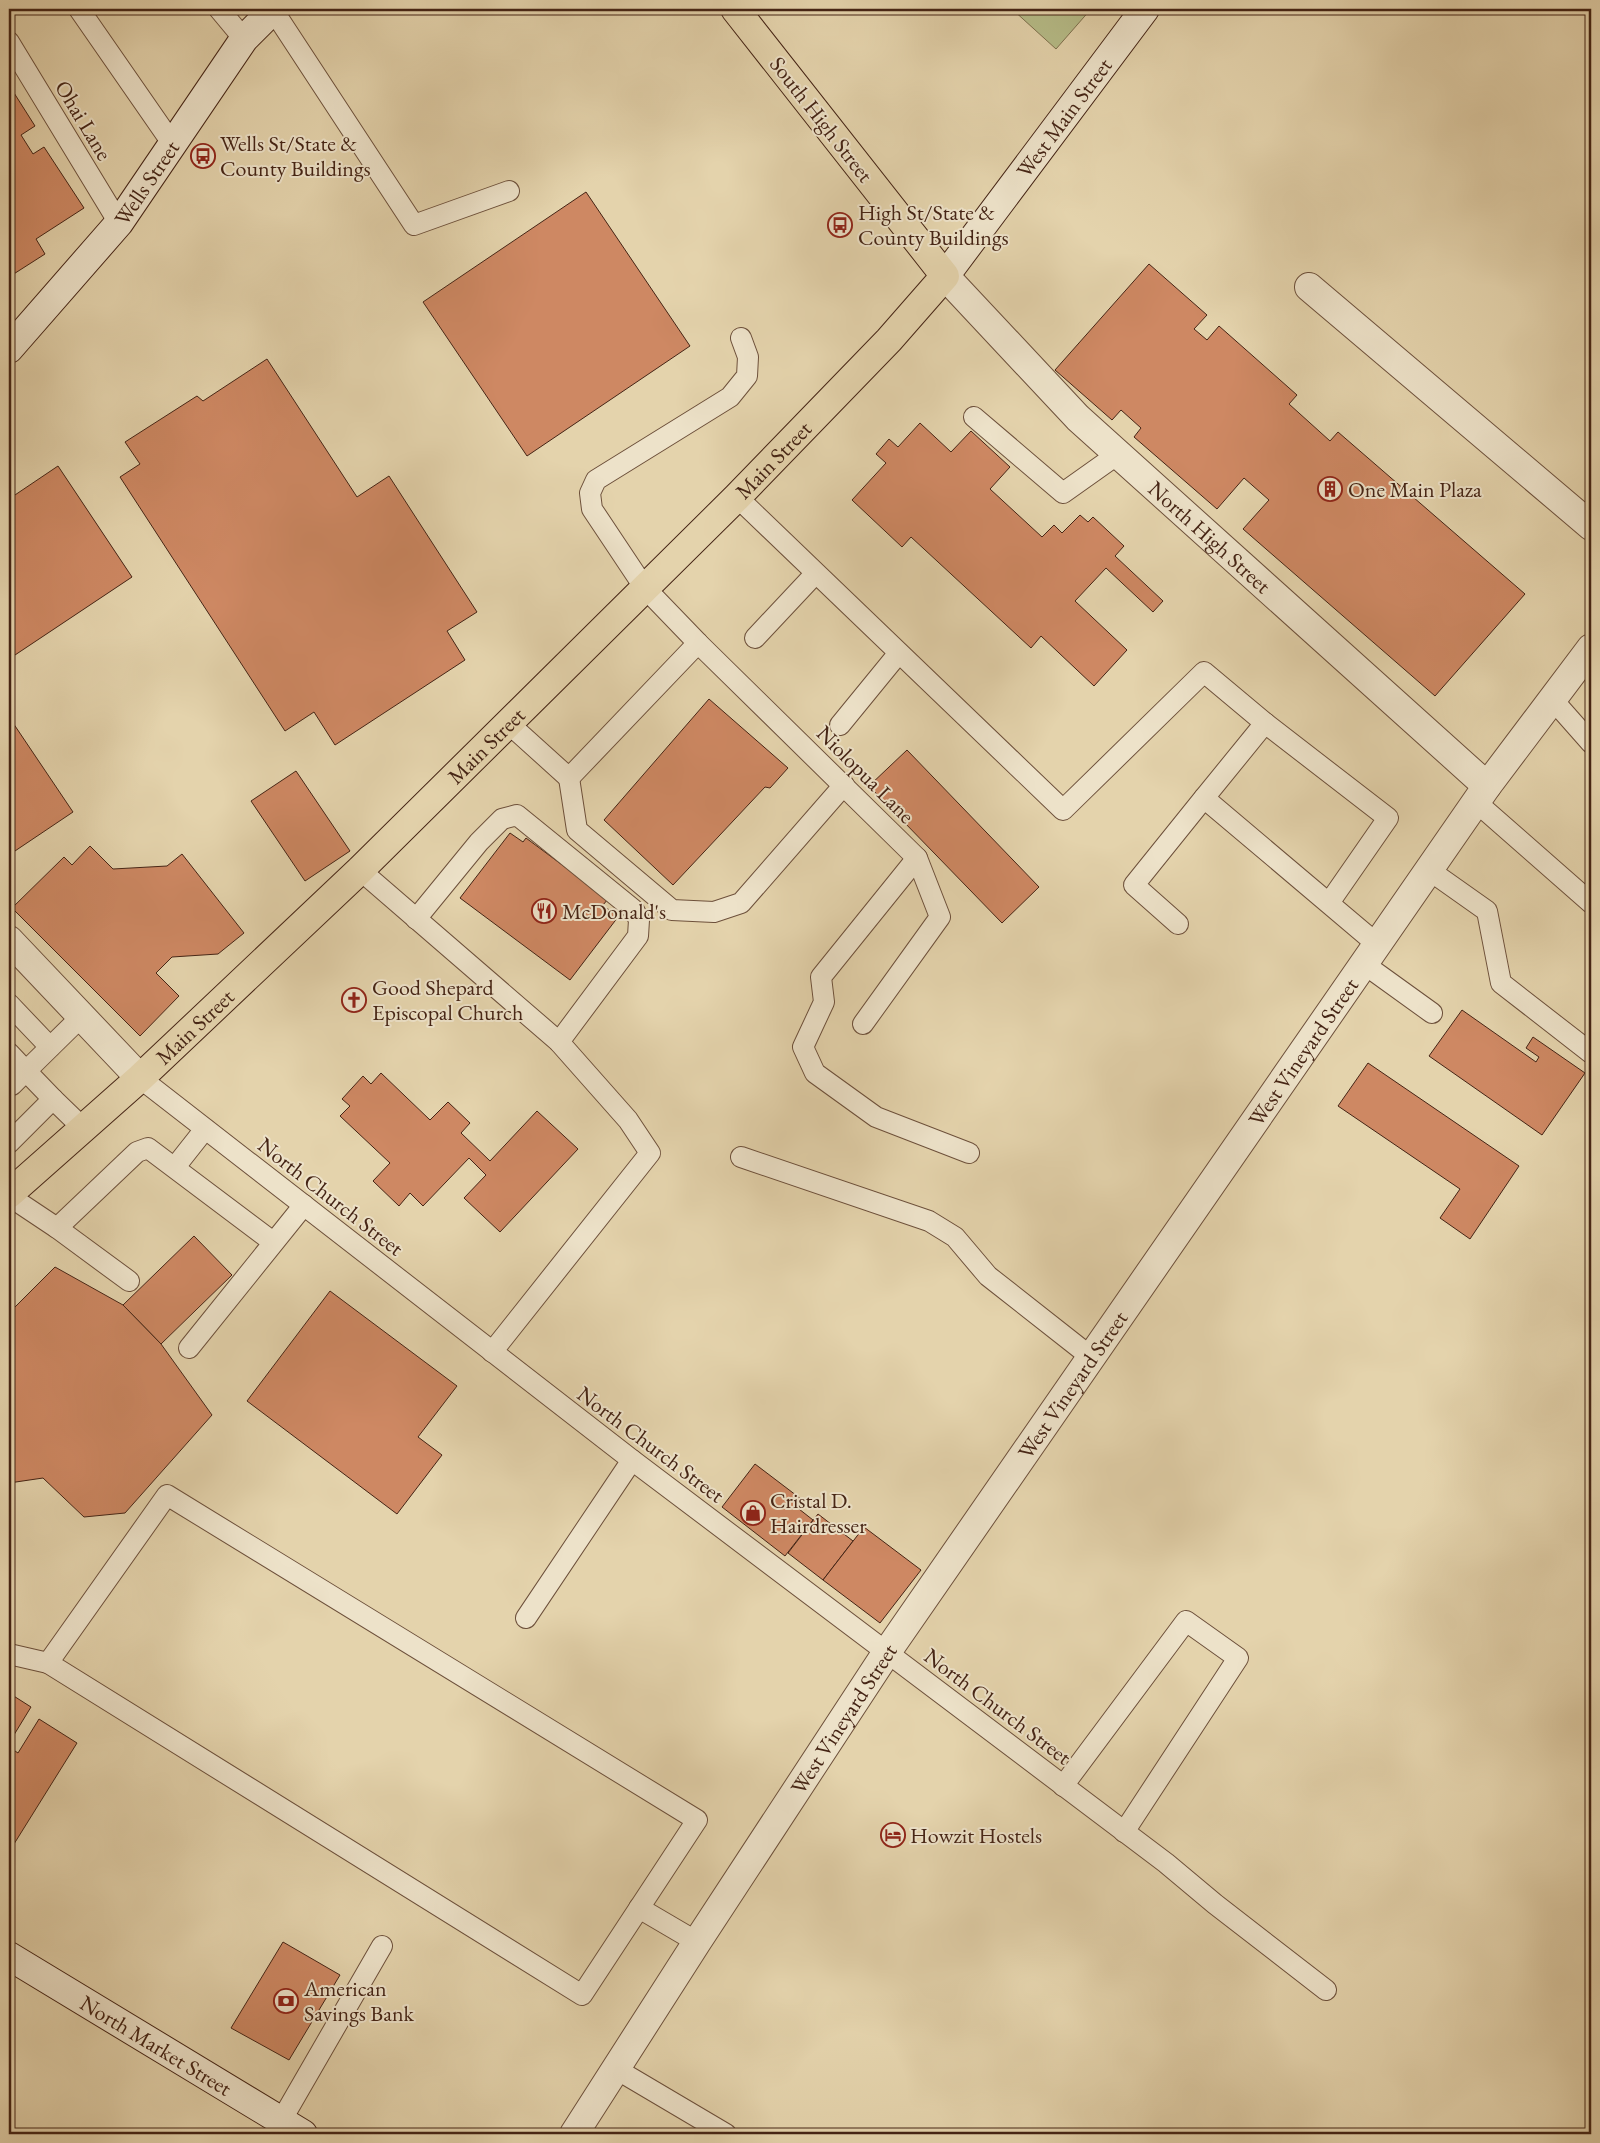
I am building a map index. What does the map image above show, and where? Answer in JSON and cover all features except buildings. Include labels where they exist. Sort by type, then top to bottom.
[{"type":"main road","name":"South High Street","points":[[735,9],[945,276]]},
{"type":"main road","name":"Main Street","points":[[9,1195],[140,1078],[360,870],[644,586],[737,497],[889,340],[945,276]]},
{"type":"street","name":"West Main Street","points":[[945,276],[1145,9]]},
{"type":"street","name":"Wells Street","points":[[9,350],[119,223],[174,146],[244,38],[274,10]]},
{"type":"street","name":"North High Street","points":[[945,276],[1078,418],[1482,794]]},
{"type":"street","points":[[1309,287],[1591,526]]},
{"type":"street","name":"West Vineyard Street","points":[[574,2134],[887,1652],[1482,794],[1591,648]]},
{"type":"street","points":[[10,943],[140,1078]]},
{"type":"street","name":"North Market Street","points":[[9,1956],[292,2128]]},
{"type":"lane","points":[[79,9],[174,146]]},
{"type":"lane","points":[[219,9],[244,38]]},
{"type":"lane","points":[[274,10],[414,225],[509,191]]},
{"type":"lane","name":"Ohai Lane","points":[[9,42],[119,223]]},
{"type":"lane","name":"Niolopua Lane","points":[[741,338],[748,357],[747,376],[730,397],[596,480],[590,493],[592,509],[644,586],[698,643],[917,858],[940,917],[863,1024]]},
{"type":"lane","points":[[974,418],[1063,493],[1118,454]]},
{"type":"lane","points":[[737,497],[898,654],[1063,810],[1204,672],[1265,723],[1388,818],[1329,903]]},
{"type":"lane","points":[[755,638],[815,574]]},
{"type":"lane","points":[[569,778],[698,643]]},
{"type":"lane","points":[[840,725],[898,654]]},
{"type":"lane","points":[[1553,700],[1591,743]]},
{"type":"lane","points":[[508,723],[569,778],[578,830],[672,910],[714,912],[741,903],[844,785]]},
{"type":"lane","points":[[1178,924],[1134,885],[1265,723]]},
{"type":"lane","points":[[1482,794],[1591,903]]},
{"type":"lane","points":[[1204,798],[1329,903],[1371,955],[1432,1013]]},
{"type":"lane","points":[[416,919],[479,842],[502,819],[517,815],[634,910],[639,920],[638,936],[559,1042]]},
{"type":"lane","points":[[917,858],[821,977],[824,1002],[803,1047],[815,1073],[876,1117],[969,1153]]},
{"type":"lane","points":[[360,870],[559,1042],[628,1120],[650,1152],[492,1352]]},
{"type":"lane","points":[[1429,870],[1487,911],[1501,983],[1591,1053]]},
{"type":"lane","points":[[9,1004],[50,1046]]},
{"type":"lane","points":[[12,1085],[81,1017]]},
{"type":"lane","points":[[9,1053],[83,1128]]},
{"type":"lane","name":"North Church Street","points":[[140,1078],[632,1460],[1166,1863],[1215,1904],[1326,1990]]},
{"type":"lane","points":[[9,1143],[53,1099]]},
{"type":"lane","points":[[175,1167],[205,1129]]},
{"type":"lane","points":[[57,1228],[137,1152],[148,1148],[273,1242]]},
{"type":"lane","points":[[741,1157],[929,1221],[955,1237],[988,1276],[1091,1357]]},
{"type":"lane","points":[[9,1195],[128,1281]]},
{"type":"lane","points":[[189,1348],[304,1205]]},
{"type":"lane","points":[[526,1618],[632,1460]]},
{"type":"lane","points":[[9,1654],[48,1663],[582,1995],[697,1820],[167,1495],[48,1663]]},
{"type":"lane","points":[[1063,1786],[1186,1621],[1238,1658],[1124,1832]]},
{"type":"lane","points":[[639,1908],[697,1942]]},
{"type":"lane","points":[[292,2128],[382,1946]]},
{"type":"lane","points":[[616,2069],[726,2134]]},
{"type":"green space","points":[[1012,9],[1091,9],[1056,49]]},
{"type":"place","name":"Wells St/State & County Buildings","points":[[203,156]]},
{"type":"place","name":"High St/State & County Buildings","points":[[840,225]]},
{"type":"place","name":"One Main Plaza","points":[[1330,489]]},
{"type":"place","name":"McDonald's","points":[[544,911]]},
{"type":"place","name":"Good Shepard Episcopal Church","points":[[354,1000]]},
{"type":"place","name":"Cristal D. Hairdresser","points":[[753,1513]]},
{"type":"place","name":"Howzit Hostels","points":[[893,1835]]},
{"type":"place","name":"American Savings Bank","points":[[286,2001]]}]
